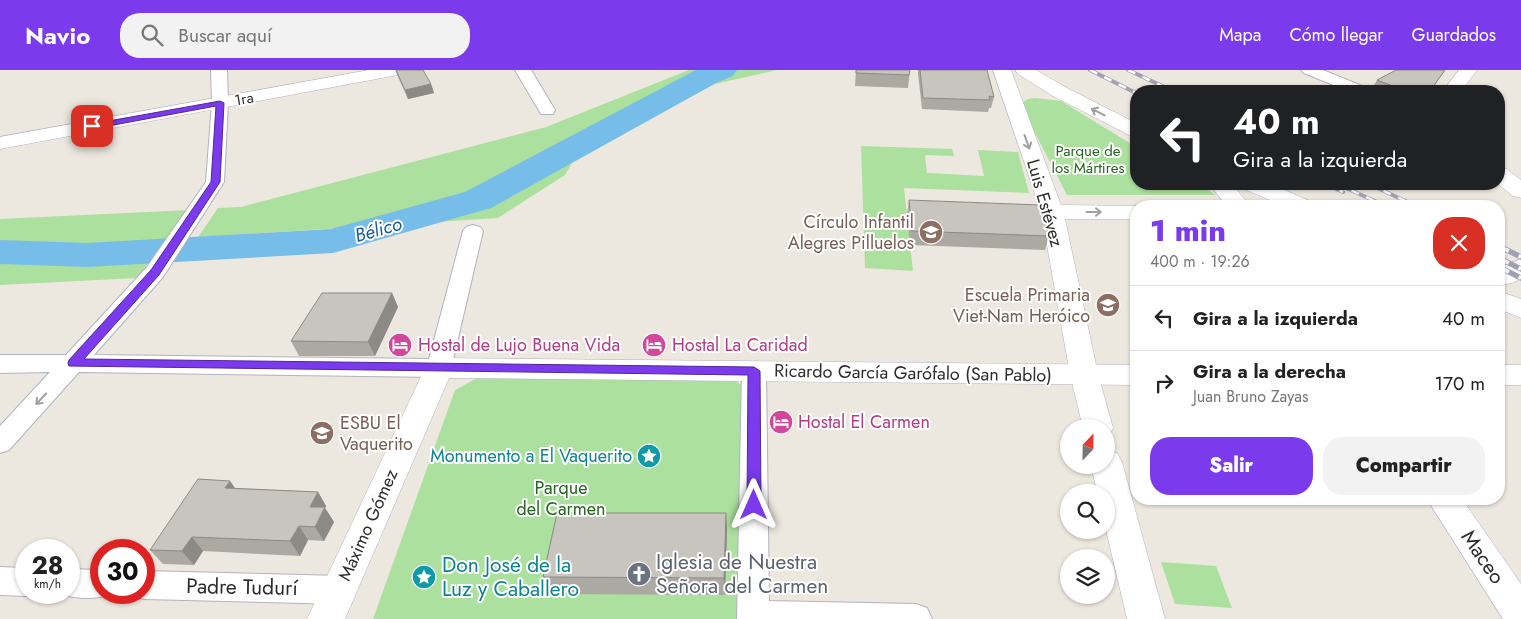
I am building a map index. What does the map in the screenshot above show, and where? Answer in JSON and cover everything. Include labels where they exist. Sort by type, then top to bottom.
[{"type":"main road","name":"1ra","points":[[0,143],[398,70]]},
{"type":"main road","name":"Luis Estévez","points":[[1002,70],[1052,212],[1084,374],[1096,419]]},
{"type":"main road","points":[[1024,70],[1060,92],[1130,128]]},
{"type":"main road","points":[[1457,85],[1468,70]]},
{"type":"main road","points":[[1012,96],[1018,90],[1029,87],[1060,92]]},
{"type":"main road","points":[[1505,179],[1521,191]]},
{"type":"main road","points":[[1225,190],[1234,200]]},
{"type":"main road","points":[[1266,190],[1288,200]]},
{"type":"main road","points":[[1052,212],[1130,212]]},
{"type":"main road","points":[[1505,301],[1521,309]]},
{"type":"main road","name":"Ricardo García Garófalo (San Pablo)","points":[[439,368],[1130,375]]},
{"type":"main road","name":"Máximo Gómez","points":[[326,619],[439,368]]},
{"type":"main road","points":[[1505,375],[1521,375]]},
{"type":"main road","points":[[1109,474],[1146,619]]},
{"type":"main road","name":"Maceo","points":[[1448,505],[1521,615]]},
{"type":"street","points":[[0,443],[155,272],[215,182],[220,103],[219,70]]},
{"type":"street","points":[[523,70],[547,110]]},
{"type":"street","points":[[1309,70],[1346,85]]},
{"type":"street","name":"Máximo Gómez","points":[[439,368],[472,231]]},
{"type":"street","name":"Ricardo García Garófalo (San Pablo)","points":[[0,364],[74,363],[439,368]]},
{"type":"street","points":[[754,371],[753,617],[916,619]]},
{"type":"street","points":[[0,581],[15,582]]},
{"type":"street","name":"Padre Tudurí","points":[[155,585],[340,590]]},
{"type":"green space","points":[[689,70],[777,70],[715,84],[576,156],[565,175],[498,218],[198,237],[218,208],[241,207],[546,127]]},
{"type":"green space","name":"Parque de los Mártires","points":[[1028,99],[1061,101],[1130,143],[1130,190],[1208,190],[1216,195],[1067,195],[1020,104]]},
{"type":"green space","points":[[861,146],[952,149],[954,156],[925,155],[927,173],[984,176],[978,150],[1018,152],[1029,193],[904,188],[913,271],[865,268]]},
{"type":"green space","points":[[189,210],[137,278],[0,285],[0,219]]},
{"type":"green space","name":"Parque del Carmen","points":[[477,378],[732,379],[750,390],[741,619],[373,619],[455,390]]},
{"type":"green space","points":[[1161,562],[1216,566],[1232,608],[1175,604]]},
{"type":"building","points":[[396,70],[423,70],[431,84],[405,90]]},
{"type":"building","points":[[856,70],[910,70],[909,75],[856,73]]},
{"type":"building","points":[[920,70],[987,70],[994,97],[989,96],[990,100],[923,98]]},
{"type":"building","points":[[1396,70],[1445,70],[1434,85],[1390,85],[1377,80]]},
{"type":"building","points":[[909,200],[1040,205],[1049,236],[912,231]]},
{"type":"building","points":[[322,293],[392,293],[368,342],[291,341]]},
{"type":"building","points":[[198,479],[230,481],[225,488],[318,492],[310,507],[325,507],[315,527],[299,526],[290,541],[192,537],[182,551],[155,550],[155,543]]},
{"type":"building","name":"Iglesia de Nuestra Señora del Carmen","points":[[557,513],[726,513],[724,578],[543,577]]},
{"type":"waterway","name":"Bélico","points":[[0,252],[87,255],[333,241],[478,200],[705,77],[722,70]]},
{"type":"railway","points":[[1090,70],[1130,90]]},
{"type":"railway","points":[[1128,70],[1160,85]]},
{"type":"railway","points":[[1338,190],[1343,192]]},
{"type":"railway","points":[[1350,190],[1373,200]]},
{"type":"railway","points":[[1382,190],[1403,200]]},
{"type":"railway","points":[[1505,249],[1521,257]]},
{"type":"railway","points":[[1505,261],[1521,269]]},
{"type":"railway","points":[[1505,270],[1521,278]]},
{"type":"place","name":"Círculo Infantil Alegres Pilluelos","points":[[931,232]]},
{"type":"place","name":"Escuela Primaria Viet-Nam Heróico","points":[[1108,305]]},
{"type":"place","name":"Hostal de Lujo Buena Vida","points":[[400,345]]},
{"type":"place","name":"Hostal La Caridad","points":[[654,345]]},
{"type":"place","name":"Hostal El Carmen","points":[[781,422]]},
{"type":"place","name":"ESBU El Vaquerito","points":[[322,433]]},
{"type":"place","name":"Monumento a El Vaquerito","points":[[649,456]]},
{"type":"place","name":"Iglesia de Nuestra Señora del Carmen","points":[[639,574]]},
{"type":"place","name":"Don José de la Luz y Caballero","points":[[424,577]]},
{"type":"route","points":[[92,126],[220,103],[215,182],[155,272],[74,363],[754,371],[754,505]]}]
